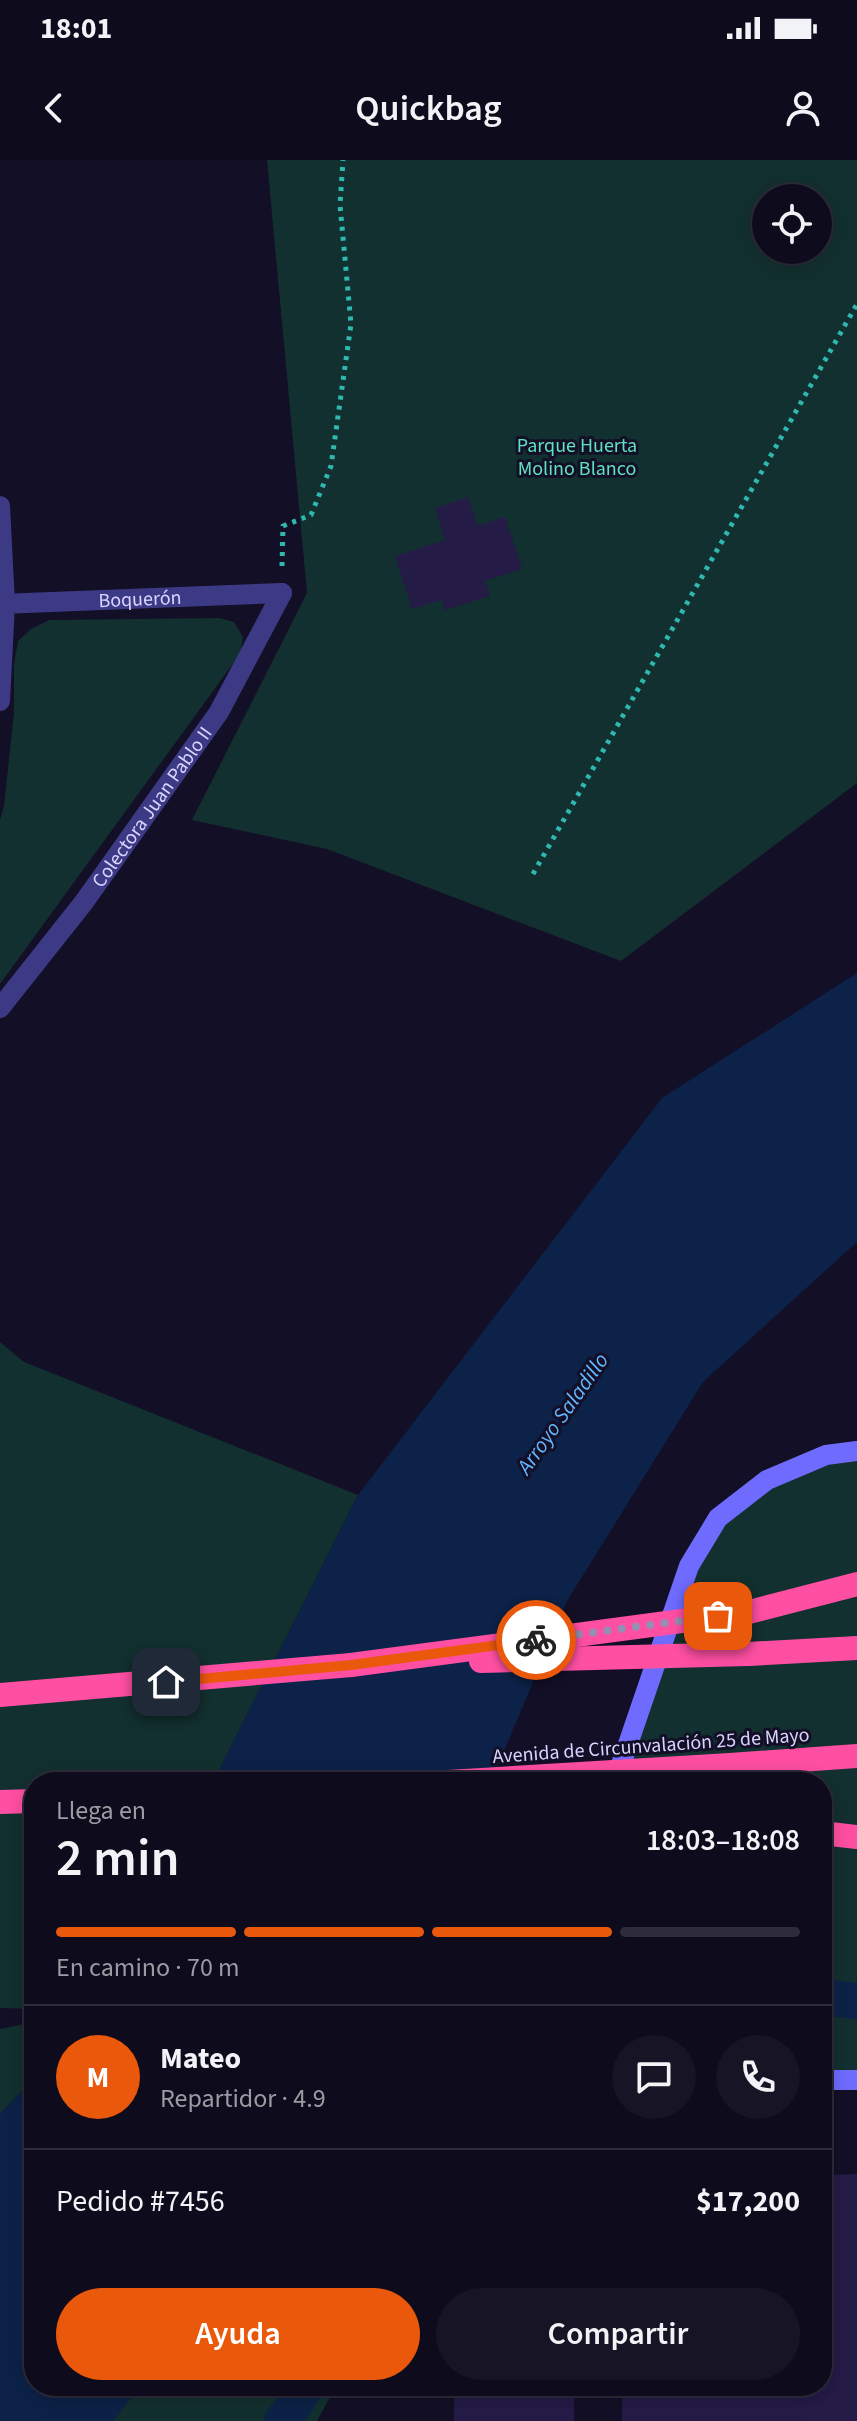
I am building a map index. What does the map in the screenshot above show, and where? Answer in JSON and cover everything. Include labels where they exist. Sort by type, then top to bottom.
[{"type":"highway","points":[[0,1695],[351,1665],[749,1612],[857,1584]]},
{"type":"highway","points":[[351,1665],[857,1648]]},
{"type":"highway","name":"Avenida de Circunvalación 25 de Mayo","points":[[614,1772],[857,1756]]},
{"type":"highway","points":[[832,1834],[857,1837]]},
{"type":"main road","points":[[618,1772],[689,1566],[718,1518],[767,1480],[826,1455],[857,1451]]},
{"type":"main road","points":[[832,2080],[857,2080]]},
{"type":"street","points":[[0,506],[0,701]]},
{"type":"street","name":"Boquerón","points":[[2,604],[282,593]]},
{"type":"street","name":"Colectora Juan Pablo II","points":[[0,1008],[84,902],[219,712],[282,593]]},
{"type":"path","points":[[282,593],[283,526],[311,515],[331,466],[351,324],[340,205],[343,160]]},
{"type":"path","points":[[533,874],[857,304]]},
{"type":"green space","name":"Parque Huerta Molino Blanco","points":[[267,160],[857,160],[857,783],[621,961],[327,849],[192,820],[307,593]]},
{"type":"green space","points":[[219,618],[234,622],[243,637],[240,654],[0,984],[0,820],[14,712],[14,664],[18,641],[31,629],[49,620]]},
{"type":"green space","points":[[0,1342],[24,1362],[358,1495],[218,1772],[24,1772],[24,2009],[0,2008]]},
{"type":"green space","points":[[857,1451],[857,2080],[832,2080],[832,1772],[619,1772],[718,1518],[767,1480]]},
{"type":"green space","points":[[24,2024],[24,2089],[0,2114],[0,2029]]},
{"type":"green space","points":[[132,2396],[331,2396],[317,2421],[113,2421]]},
{"type":"water","name":"Arroyo Saladillo","points":[[857,973],[857,1242],[703,1382],[567,1601],[495,1772],[218,1772],[358,1495],[662,1098]]},
{"type":"water","points":[[24,2089],[24,2396],[132,2396],[113,2421],[0,2421],[0,2114]]},
{"type":"building","points":[[468,497],[477,526],[505,517],[522,569],[485,581],[490,596],[445,610],[442,600],[412,609],[395,556],[445,540],[435,508]]},
{"type":"building","points":[[857,2174],[857,2421],[622,2421],[622,2396],[832,2396],[832,2175]]},
{"type":"building","points":[[454,2396],[574,2396],[574,2421],[454,2421]]},
{"type":"waterway","points":[[832,1998],[857,2001]]},
{"type":"waterway","points":[[282,2421],[300,2396]]},
{"type":"way so far","points":[[536,1640],[718,1616]]},
{"type":"route","points":[[166,1682],[351,1665],[536,1640]]}]
